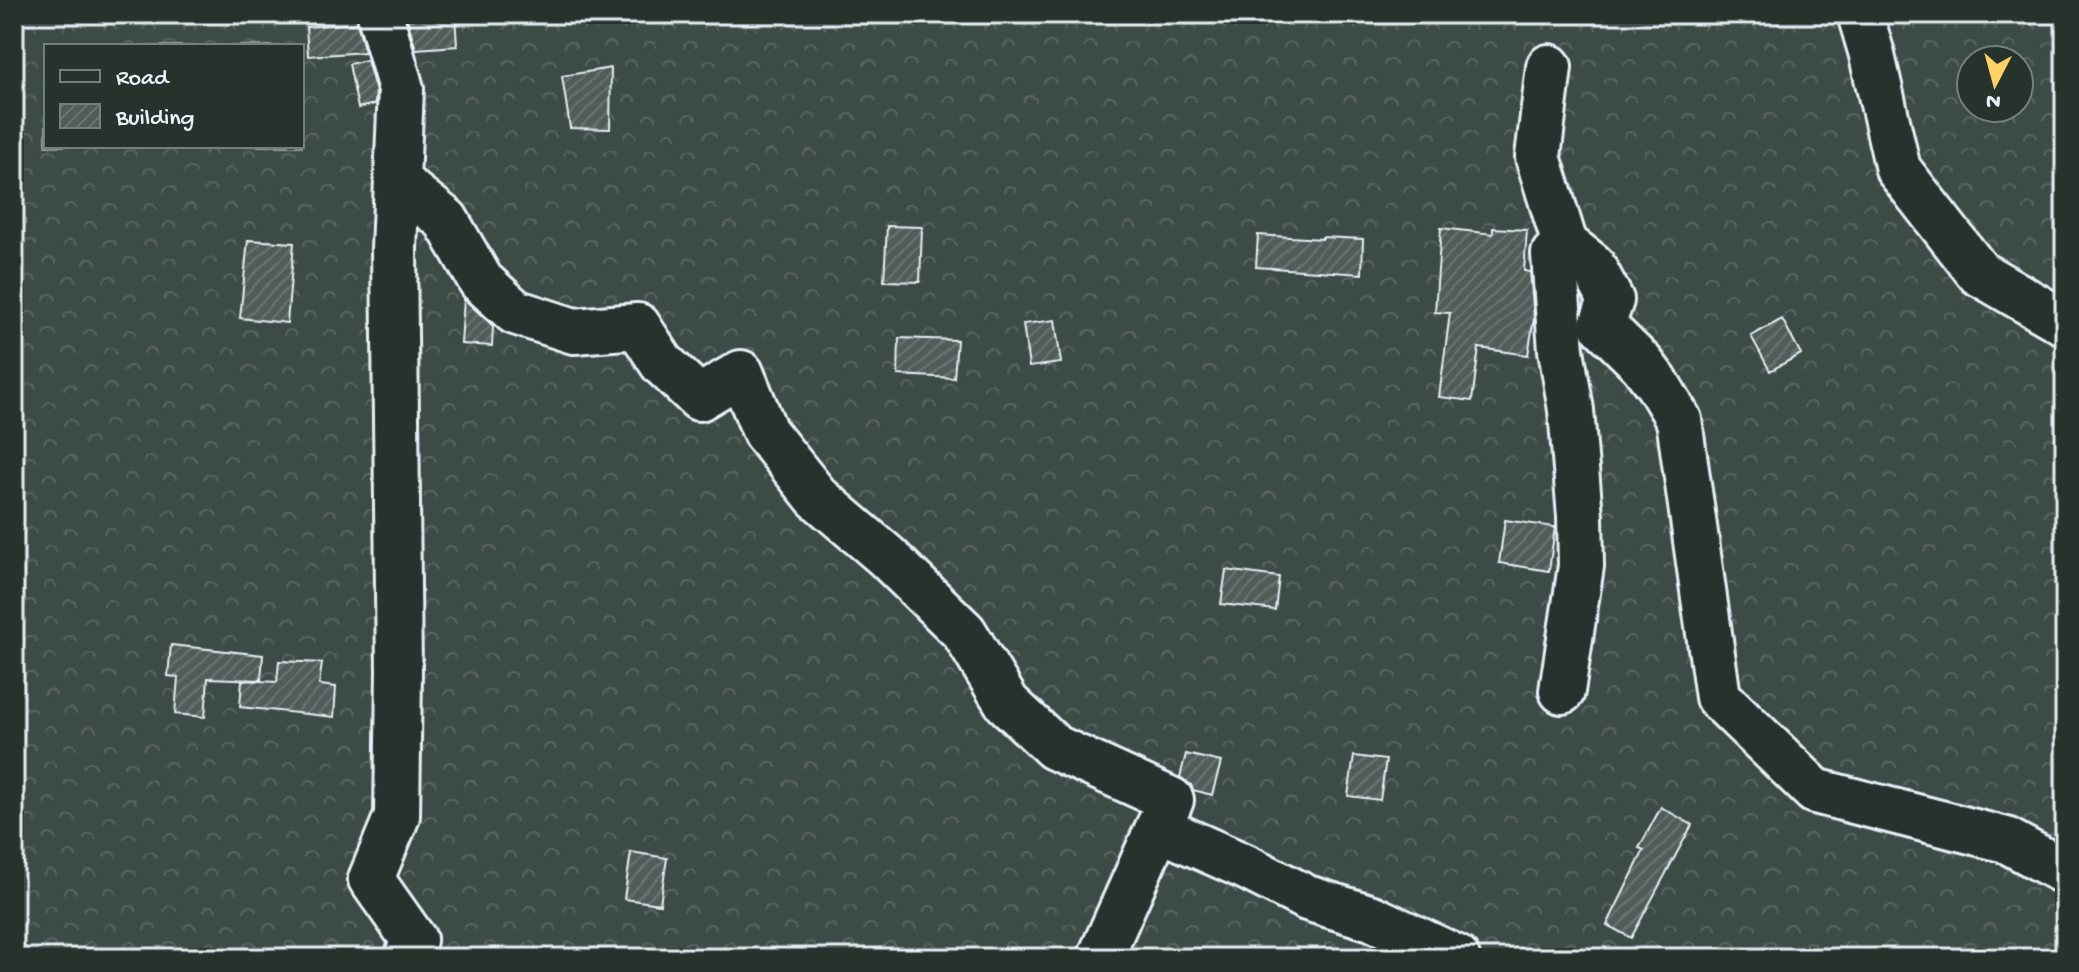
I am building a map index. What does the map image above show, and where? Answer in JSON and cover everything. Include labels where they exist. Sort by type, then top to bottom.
[{"type":"street","points":[[380,14],[401,89],[394,249],[399,671],[397,816],[371,879],[414,940],[407,958]]},
{"type":"street","points":[[1860,14],[1898,169],[1979,273],[2065,323]]},
{"type":"street","points":[[1549,67],[1538,157],[1565,244],[1592,265],[1611,300],[1602,325],[1650,374],[1679,420],[1718,697],[1815,791],[2006,840],[2065,872]]},
{"type":"street","points":[[397,181],[446,220],[481,281],[515,312],[574,331],[638,326],[662,363],[699,398],[741,373],[765,432],[817,497],[886,556],[964,632],[1007,703],[1054,747],[1171,800],[1100,958]]},
{"type":"street","points":[[1562,691],[1581,566],[1571,410],[1561,350],[1554,254],[1565,244]]},
{"type":"street","points":[[1158,828],[1307,898],[1372,918],[1457,958]]},
{"type":"green space","points":[[14,14],[2065,14],[2065,958],[14,958]]},
{"type":"building","points":[[455,15],[457,46],[416,49],[407,19]]},
{"type":"building","points":[[357,23],[365,52],[308,56],[306,27]]},
{"type":"building","points":[[367,60],[376,92],[375,104],[358,108],[349,64]]},
{"type":"building","points":[[611,68],[610,129],[570,128],[562,76]]},
{"type":"building","points":[[887,226],[922,227],[920,282],[884,281]]},
{"type":"building","points":[[1441,228],[1493,234],[1493,228],[1527,230],[1524,271],[1530,272],[1534,318],[1528,355],[1479,348],[1472,401],[1439,397],[1450,313],[1435,312]]},
{"type":"building","points":[[1258,235],[1363,239],[1362,274],[1256,267]]},
{"type":"building","points":[[248,240],[294,243],[287,323],[240,318]]},
{"type":"building","points":[[464,299],[493,326],[492,346],[461,344]]},
{"type":"building","points":[[1782,319],[1801,354],[1770,371],[1751,336]]},
{"type":"building","points":[[1055,320],[1061,363],[1029,367],[1023,324]]},
{"type":"building","points":[[899,338],[957,340],[954,378],[898,375]]},
{"type":"building","points":[[1505,520],[1555,527],[1549,571],[1499,563]]},
{"type":"building","points":[[1226,570],[1279,577],[1275,610],[1221,604]]},
{"type":"building","points":[[171,645],[263,655],[261,680],[208,678],[205,717],[175,714],[178,677],[168,676]]},
{"type":"building","points":[[279,661],[322,663],[319,685],[336,687],[334,717],[240,707],[242,680],[277,682]]},
{"type":"building","points":[[1186,754],[1221,762],[1212,795],[1193,790],[1180,777]]},
{"type":"building","points":[[1354,756],[1386,760],[1380,800],[1348,796]]},
{"type":"building","points":[[1661,807],[1692,825],[1631,938],[1607,925],[1644,850],[1639,848]]},
{"type":"building","points":[[631,852],[667,858],[660,904],[624,899]]}]
